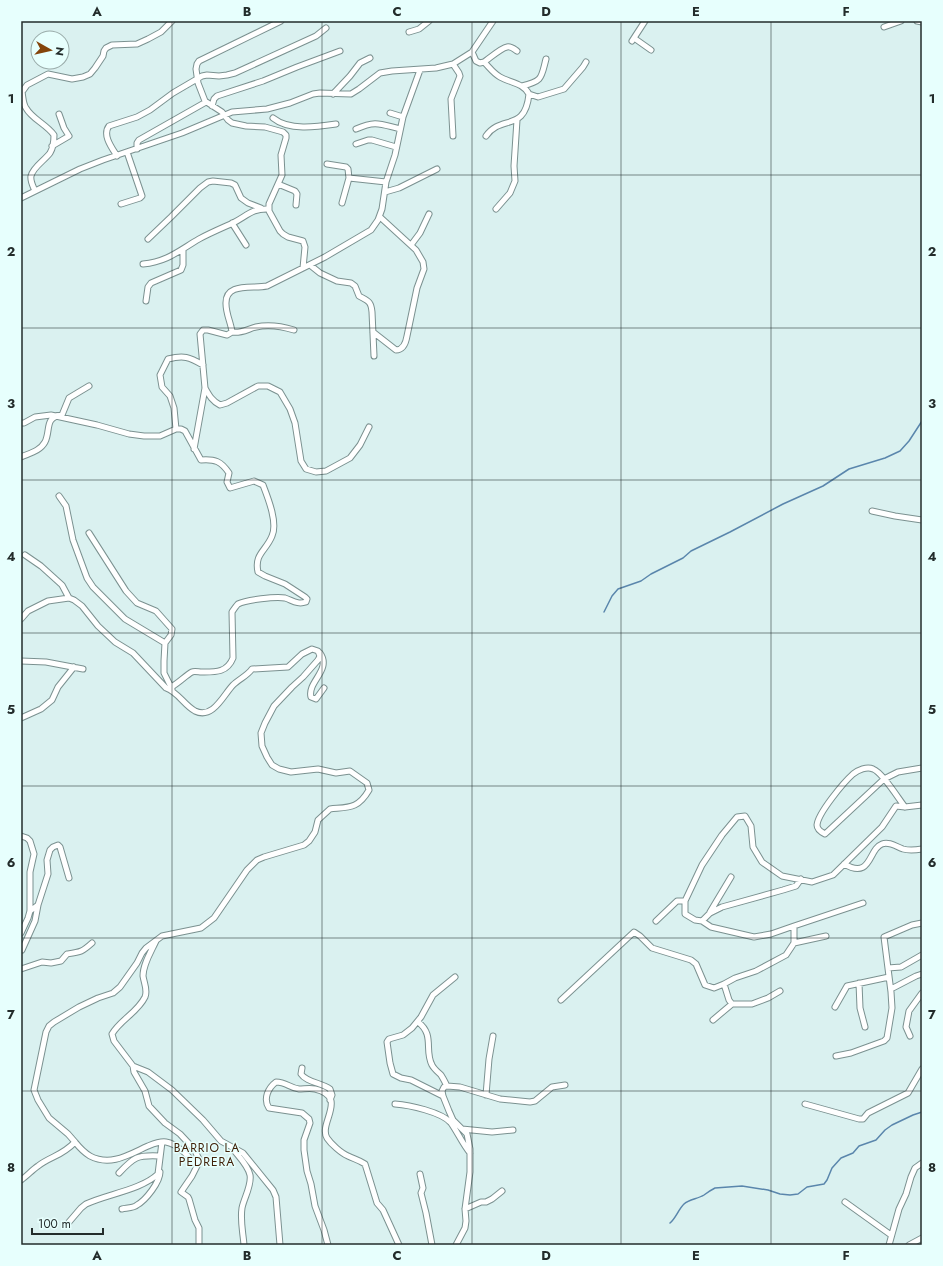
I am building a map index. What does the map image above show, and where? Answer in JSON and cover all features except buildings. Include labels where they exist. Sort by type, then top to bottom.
[{"type":"street","points":[[35,191],[31,180],[31,175],[50,152],[54,135],[50,128],[30,114],[25,106],[22,92],[28,84],[48,74],[72,79],[90,74],[103,56],[106,48],[112,45],[137,44],[161,32],[172,21]]},
{"type":"street","points":[[281,21],[200,61],[197,64],[196,69],[198,83],[205,101],[222,112],[232,123],[246,126],[265,127],[286,134],[281,155],[282,175],[269,204],[269,209],[270,215],[283,234],[288,237],[304,241],[305,247],[303,268]]},
{"type":"street","points":[[409,32],[419,29],[429,21]]},
{"type":"street","points":[[21,198],[80,169],[182,133],[232,112],[267,109],[290,103],[313,94],[352,94],[380,73],[420,70],[453,64],[472,52],[493,21]]},
{"type":"street","points":[[645,21],[633,40],[651,50]]},
{"type":"street","points":[[884,27],[902,21]]},
{"type":"street","points":[[917,21],[922,22]]},
{"type":"street","points":[[116,156],[106,134],[109,126],[137,117],[150,110],[197,78],[207,75],[227,76],[235,73],[316,36],[326,28]]},
{"type":"street","points":[[472,52],[476,61],[480,63],[508,47],[512,47],[517,50]]},
{"type":"street","points":[[212,106],[214,99],[217,96],[263,81],[340,51]]},
{"type":"street","points":[[333,94],[360,63],[370,58]]},
{"type":"street","points":[[522,86],[535,83],[540,78],[546,59]]},
{"type":"street","points":[[484,62],[501,78],[522,86],[529,94],[538,97],[564,89],[586,62]]},
{"type":"street","points":[[453,64],[460,76],[451,99],[453,136]]},
{"type":"street","points":[[232,332],[226,303],[228,294],[232,290],[236,288],[258,288],[267,286],[310,265],[371,230],[380,217],[386,182],[403,117],[420,70]]},
{"type":"street","points":[[486,136],[490,130],[517,120],[522,116],[525,111],[529,94]]},
{"type":"street","points":[[137,149],[137,143],[139,140],[206,102]]},
{"type":"street","points":[[52,146],[69,136],[64,128],[59,114]]},
{"type":"street","points":[[390,114],[403,117]]},
{"type":"street","points":[[273,118],[280,123],[298,126],[336,124]]},
{"type":"street","points":[[496,209],[510,193],[515,181],[514,166],[517,120]]},
{"type":"street","points":[[356,129],[374,123],[400,129]]},
{"type":"street","points":[[356,144],[372,140],[396,147]]},
{"type":"street","points":[[120,204],[142,196],[127,152]]},
{"type":"street","points":[[327,164],[346,167],[348,169],[349,178],[342,203]]},
{"type":"street","points":[[385,192],[399,188],[437,169]]},
{"type":"street","points":[[349,178],[386,182]]},
{"type":"street","points":[[148,239],[208,182],[213,181],[231,183],[234,185],[241,198],[248,203],[260,208],[269,209]]},
{"type":"street","points":[[278,184],[295,191],[297,194],[296,205]]},
{"type":"street","points":[[143,264],[152,263],[174,255],[199,239],[232,223],[251,211],[260,208]]},
{"type":"street","points":[[411,245],[420,233],[429,214]]},
{"type":"street","points":[[373,332],[396,350],[403,347],[406,342],[417,288],[424,269],[423,262],[416,250],[380,217]]},
{"type":"street","points":[[232,223],[246,245]]},
{"type":"street","points":[[146,301],[148,286],[151,283],[181,270],[183,265],[183,250]]},
{"type":"street","points":[[310,265],[337,282],[351,283],[355,286],[359,296],[368,301],[371,305],[374,356]]},
{"type":"street","points":[[194,449],[205,388],[200,342],[200,334],[203,330],[227,335],[232,332],[236,333],[257,327],[273,326],[294,330]]},
{"type":"street","points":[[176,429],[174,408],[170,396],[162,387],[160,376],[168,359],[179,356],[190,358],[203,365]]},
{"type":"street","points":[[21,457],[37,451],[45,442],[50,421],[55,416],[62,414],[69,398],[89,386]]},
{"type":"street","points":[[205,388],[209,396],[220,405],[227,403],[258,386],[268,386],[280,392],[290,409],[295,423],[300,461],[306,469],[316,472],[326,471],[350,458],[360,445],[369,428]]},
{"type":"street","points":[[21,423],[35,417],[51,415],[129,434],[144,436],[160,436],[176,429],[181,429],[201,460],[216,461],[224,465],[229,473],[227,482],[230,488],[254,480],[263,485],[274,524],[272,536],[258,556],[258,572],[285,584],[307,599],[306,602],[298,603],[285,598],[272,598],[243,602],[236,605],[232,612],[233,658],[231,664],[227,668],[215,672],[193,672],[172,688],[166,688],[133,653],[116,642],[98,626],[82,606],[69,598],[62,585],[41,566],[25,555]]},
{"type":"street","points":[[59,496],[66,506],[74,540],[87,578],[93,587],[124,619],[165,643]]},
{"type":"street","points":[[872,511],[922,520]]},
{"type":"street","points":[[89,533],[126,591],[137,603],[156,611],[172,629],[171,635],[165,643],[164,673],[172,688],[195,711],[208,711],[215,708],[233,685],[247,675],[252,669],[288,667],[302,654],[312,649],[318,651],[322,656],[323,665],[311,691],[311,697],[315,699],[318,698],[324,688]]},
{"type":"street","points":[[21,619],[28,611],[48,601],[69,598]]},
{"type":"street","points":[[197,1166],[187,1156],[166,1142],[150,1146],[126,1157],[112,1160],[101,1160],[90,1156],[49,1118],[34,1090],[46,1032],[49,1026],[54,1022],[79,1007],[113,993],[120,987],[146,948],[156,940],[162,936],[201,928],[214,918],[247,870],[256,860],[304,845],[309,841],[315,832],[318,820],[330,809],[352,807],[364,798],[369,790],[367,783],[350,771],[336,773],[318,770],[291,772],[279,769],[272,765],[262,746],[261,733],[264,723],[274,706],[318,660],[320,656],[318,651]]},
{"type":"street","points":[[21,661],[46,662],[83,669]]},
{"type":"street","points":[[21,718],[41,709],[52,700],[58,687],[74,667]]},
{"type":"street","points":[[905,807],[884,779],[877,771],[868,767],[854,774],[832,798],[821,814],[817,825],[824,834],[884,779],[898,772],[922,768]]},
{"type":"street","points":[[862,903],[770,934],[754,936],[711,927],[702,921],[695,920],[685,914],[685,902],[702,865],[722,835],[738,817],[746,816],[751,826],[753,847],[762,862],[782,876],[812,882],[833,875],[882,827],[896,806],[905,807],[922,805]]},
{"type":"street","points":[[21,836],[30,841],[34,854],[30,872],[30,911],[21,933]]},
{"type":"street","points":[[844,864],[851,868],[865,866],[871,859],[877,847],[883,843],[889,843],[904,850],[913,851],[922,849]]},
{"type":"street","points":[[22,950],[35,921],[38,905],[48,874],[47,860],[52,846],[58,845],[60,847],[69,878]]},
{"type":"street","points":[[702,921],[710,913],[731,877]]},
{"type":"street","points":[[710,913],[722,907],[796,886],[801,879]]},
{"type":"street","points":[[656,921],[676,901],[685,902]]},
{"type":"street","points":[[30,911],[38,905]]},
{"type":"street","points":[[836,1056],[884,1041],[887,1038],[892,1008],[884,937],[912,925],[922,923]]},
{"type":"street","points":[[561,1000],[634,932],[652,948],[691,960],[696,964],[705,985],[714,988],[735,978],[756,971],[786,955],[794,943],[794,926]]},
{"type":"street","points":[[794,943],[826,936]]},
{"type":"street","points":[[156,940],[145,965],[143,976],[146,993],[144,1000],[129,1017],[116,1027],[112,1034],[114,1041],[133,1066],[134,1072],[145,1091],[149,1106],[165,1123],[180,1134],[194,1149],[199,1159],[192,1176],[181,1192],[188,1197],[199,1228],[200,1233],[198,1245]]},
{"type":"street","points":[[21,969],[42,962],[51,963],[61,960],[67,954],[76,954],[85,950],[92,943]]},
{"type":"street","points":[[888,968],[901,967],[922,955]]},
{"type":"street","points":[[891,989],[922,974]]},
{"type":"street","points":[[443,1096],[411,1080],[393,1074],[387,1042],[389,1039],[403,1035],[418,1022],[433,995],[455,977]]},
{"type":"street","points":[[835,1007],[847,986],[889,977]]},
{"type":"street","points":[[859,983],[860,1008],[865,1027]]},
{"type":"street","points":[[724,984],[729,1000],[732,1004]]},
{"type":"street","points":[[713,1020],[732,1004],[752,1004],[768,998],[780,991]]},
{"type":"street","points":[[910,1036],[906,1027],[909,1011],[922,993]]},
{"type":"street","points":[[418,1022],[427,1032],[429,1055],[432,1066],[441,1074],[447,1086]]},
{"type":"street","points":[[486,1095],[489,1059],[493,1036]]},
{"type":"street","points":[[133,1066],[148,1072],[172,1090],[222,1141],[243,1153],[273,1190],[276,1197],[280,1245]]},
{"type":"street","points":[[302,1068],[301,1074],[304,1078],[320,1083],[330,1089],[332,1095],[330,1100]]},
{"type":"street","points":[[805,1104],[863,1119],[868,1113],[908,1093],[922,1069]]},
{"type":"street","points":[[328,1245],[315,1206],[307,1171],[304,1140],[310,1123],[309,1119],[302,1113],[269,1108],[266,1100],[271,1086],[276,1082],[286,1083],[298,1089],[314,1089],[325,1094],[330,1100],[332,1108],[325,1131],[326,1137],[346,1155],[359,1160],[364,1164],[377,1203],[383,1210],[399,1245]]},
{"type":"street","points":[[456,1245],[465,1228],[465,1209],[470,1172],[470,1153],[467,1134],[453,1120],[443,1096],[442,1091],[444,1087],[460,1087],[500,1099],[530,1102],[535,1101],[552,1087],[565,1085]]},
{"type":"street","points":[[395,1104],[412,1106],[442,1116],[450,1122],[470,1153]]},
{"type":"street","points":[[461,1129],[492,1132],[513,1130]]},
{"type":"street","points":[[462,1142],[469,1140]]},
{"type":"street","points":[[21,1180],[37,1166],[59,1155],[75,1142]]},
{"type":"street","points":[[122,1209],[137,1206],[152,1190],[160,1176],[159,1156],[162,1142]]},
{"type":"street","points":[[231,1147],[250,1175],[249,1185],[242,1207],[241,1220],[244,1245]]},
{"type":"street","points":[[119,1173],[132,1159],[138,1157],[159,1156]]},
{"type":"street","points":[[889,1245],[898,1209],[906,1194],[915,1168],[922,1163]]},
{"type":"street","points":[[69,1222],[86,1204],[145,1183],[158,1174],[159,1167]]},
{"type":"street","points":[[420,1174],[423,1188],[421,1193],[432,1245]]},
{"type":"street","points":[[465,1209],[481,1202],[486,1202],[502,1191]]},
{"type":"street","points":[[845,1202],[891,1235]]},
{"type":"street","points":[[909,1245],[922,1238]]},
{"type":"waterway","points":[[604,612],[612,596],[618,589],[641,581],[651,574],[683,558],[691,551],[783,504],[823,486],[849,469],[885,458],[900,451],[909,441],[922,421]]},
{"type":"waterway","points":[[670,1223],[686,1202],[702,1196],[715,1188],[742,1186],[790,1195],[798,1194],[807,1187],[824,1184],[832,1168],[841,1158],[853,1153],[859,1146],[876,1140],[892,1125],[922,1112]]},
{"type":"district","name":"BARRIO LA PEDRERA","points":[[207,1155]]}]
